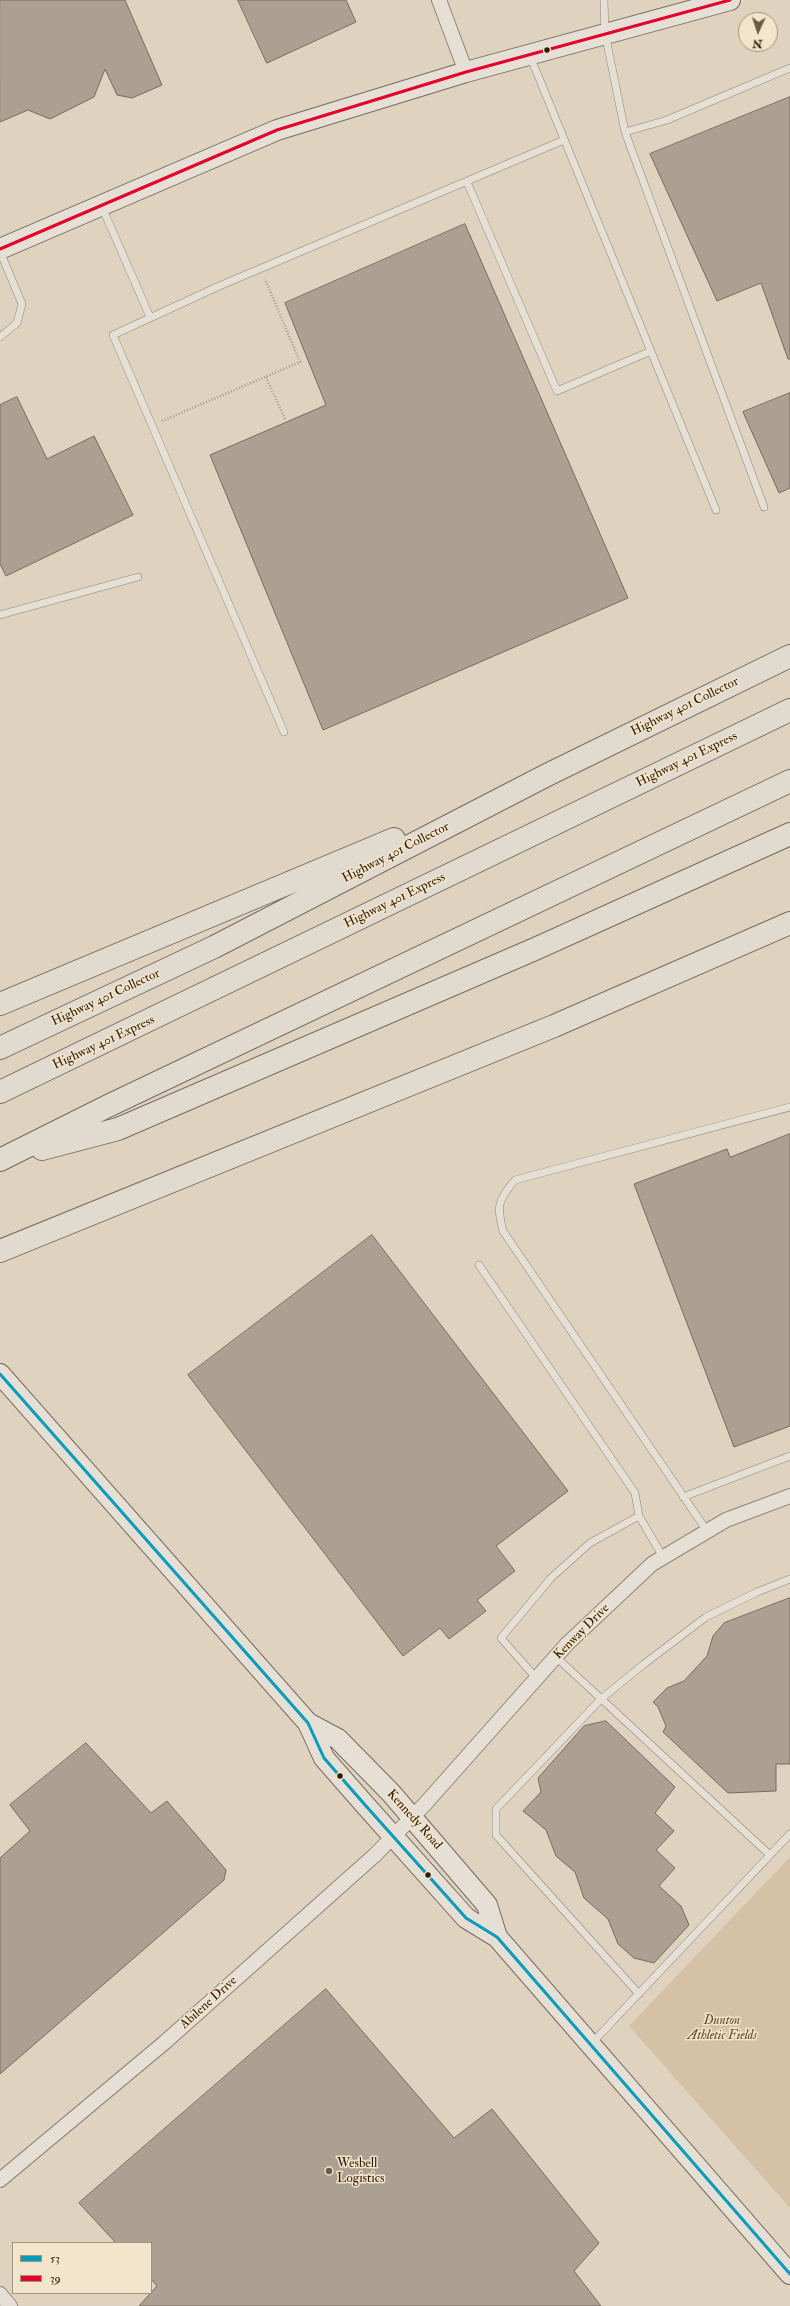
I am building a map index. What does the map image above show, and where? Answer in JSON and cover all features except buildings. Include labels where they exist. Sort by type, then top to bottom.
[{"type":"highway","name":"Highway 401 Collector","points":[[0,1048],[214,947],[547,775],[790,656]]},
{"type":"highway","name":"Highway 401 Express","points":[[0,1092],[790,710]]},
{"type":"highway","points":[[0,1004],[547,775]]},
{"type":"highway","points":[[0,1160],[110,1105],[790,781]]},
{"type":"highway","points":[[0,1160],[118,1129],[535,949],[790,834]]},
{"type":"highway","points":[[0,1251],[547,1029],[762,936],[790,922]]},
{"type":"highway","points":[[762,936],[790,928]]},
{"type":"main road","points":[[0,250],[277,130],[466,72],[730,0]]},
{"type":"main road","name":"Kennedy Road","points":[[0,1374],[308,1723],[324,1758],[393,1837],[466,1918],[497,1937],[790,2274]]},
{"type":"main road","name":"Kennedy Road","points":[[308,1723],[338,1739],[412,1818],[487,1905],[497,1937]]},
{"type":"street","points":[[439,0],[466,72]]},
{"type":"street","name":"Kenway Drive","points":[[412,1818],[556,1657],[646,1569],[726,1520],[790,1496]]},
{"type":"street","name":"Abilene Drive","points":[[0,2180],[164,2043],[393,1837],[412,1818]]},
{"type":"street","points":[[0,2294],[10,2306]]},
{"type":"lane","points":[[604,0],[605,34],[625,132],[764,507]]},
{"type":"lane","points":[[530,54],[716,510]]},
{"type":"lane","points":[[625,132],[667,120],[790,68]]},
{"type":"lane","points":[[284,732],[113,335],[150,317],[261,269],[564,140]]},
{"type":"lane","points":[[467,182],[557,391],[651,351]]},
{"type":"lane","points":[[101,206],[150,317]]},
{"type":"lane","points":[[0,250],[22,304],[17,323],[0,337]]},
{"type":"lane","points":[[0,616],[138,577]]},
{"type":"lane","points":[[707,1531],[503,1232],[498,1209],[505,1192],[515,1180],[790,1107]]},
{"type":"lane","points":[[479,1265],[635,1493],[639,1516],[664,1557]]},
{"type":"lane","points":[[683,1497],[790,1456]]},
{"type":"lane","points":[[537,1679],[500,1638],[551,1578],[590,1542],[639,1516]]},
{"type":"lane","points":[[639,1994],[496,1835],[496,1809],[601,1699],[706,1616],[757,1592],[790,1579]]},
{"type":"lane","points":[[556,1657],[770,1855]]},
{"type":"lane","points":[[591,2045],[790,1834]]},
{"type":"path","points":[[152,425],[300,362],[261,269]]},
{"type":"path","points":[[266,377],[285,419]]},
{"type":"green space","name":"Dunton Athletic Fields","points":[[790,1857],[790,2208],[629,2026]]},
{"type":"transit line","name":"39","points":[[0,249],[277,130],[466,72],[730,0]]},
{"type":"transit line","name":"53","points":[[0,1374],[308,1723],[324,1758],[366,1806],[466,1918],[497,1937],[790,2274]]},
{"type":"place","name":"Wesbell Logistics","points":[[329,2171]]}]
